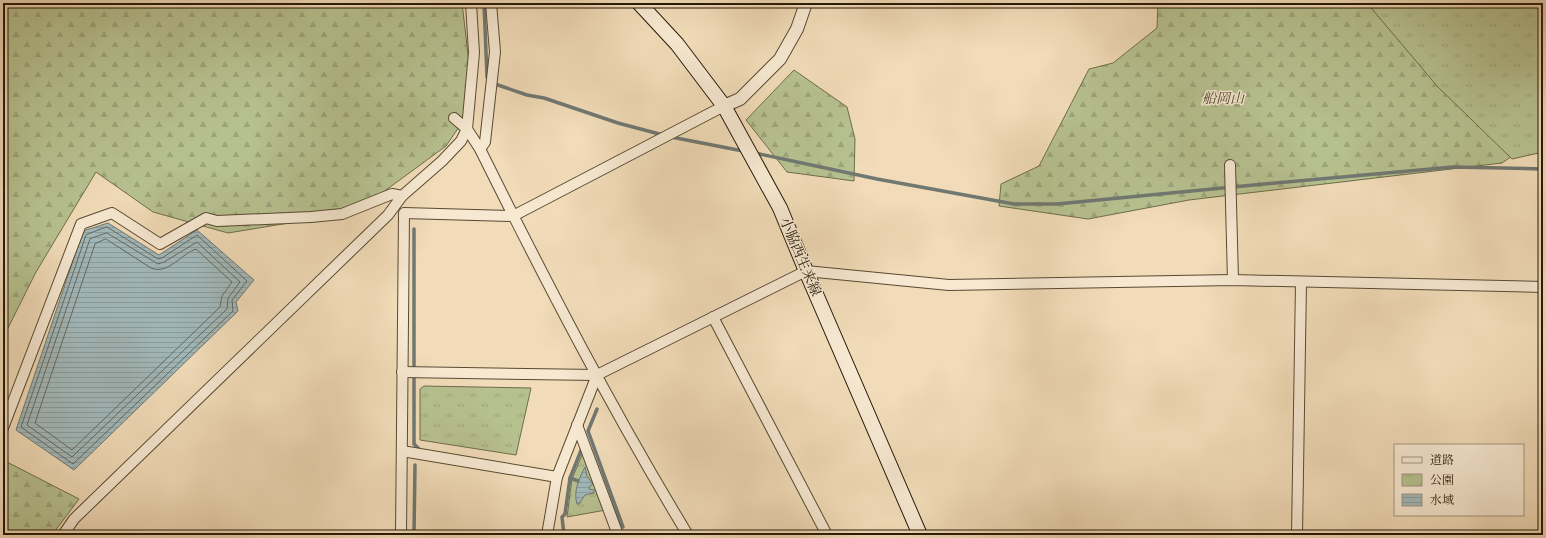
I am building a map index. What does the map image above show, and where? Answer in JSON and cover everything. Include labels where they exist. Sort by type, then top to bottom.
[{"type":"main road","name":"小脇西生来線","points":[[639,3],[677,44],[724,106],[780,208],[920,535]]},
{"type":"street","points":[[63,535],[74,519],[388,215],[402,196],[442,161],[461,141],[467,128],[474,53],[471,3]]},
{"type":"street","points":[[480,149],[485,142],[495,52],[491,3]]},
{"type":"street","points":[[404,213],[514,216],[740,99],[780,59],[797,29],[806,3]]},
{"type":"street","points":[[454,118],[467,128],[480,149],[597,375],[657,483],[688,535]]},
{"type":"street","points":[[1230,165],[1233,280]]},
{"type":"street","points":[[3,428],[81,224],[112,213],[160,244],[206,218],[217,221],[311,217],[342,214],[392,194],[402,196]]},
{"type":"street","points":[[401,535],[404,213],[402,196]]},
{"type":"street","points":[[402,372],[597,375],[806,271],[949,285],[1233,280],[1543,287]]},
{"type":"street","points":[[1297,535],[1301,282]]},
{"type":"street","points":[[713,318],[827,535]]},
{"type":"street","points":[[547,535],[557,477],[597,375]]},
{"type":"street","points":[[577,425],[618,535]]},
{"type":"street","points":[[402,451],[557,477]]},
{"type":"green space","points":[[3,3],[462,3],[474,105],[446,146],[356,212],[228,233],[153,212],[96,172],[36,272],[3,338]]},
{"type":"green space","name":"船岡山","points":[[1158,3],[1508,3],[1543,135],[1502,163],[1189,200],[1088,219],[999,206],[1001,184],[1039,166],[1089,69],[1113,63],[1157,28]]},
{"type":"green space","points":[[1367,3],[1543,3],[1543,152],[1512,159],[1437,86]]},
{"type":"green space","points":[[794,70],[847,107],[855,139],[854,181],[787,172],[746,120]]},
{"type":"green space","points":[[424,386],[531,388],[516,455],[420,440],[420,389]]},
{"type":"green space","points":[[584,450],[606,510],[567,517],[572,479]]},
{"type":"green space","points":[[3,460],[79,499],[52,535],[3,535]]},
{"type":"water","points":[[108,223],[159,255],[197,230],[254,280],[236,302],[238,311],[74,470],[16,430],[83,231]]},
{"type":"water","points":[[585,467],[587,476],[593,484],[589,489],[594,490],[594,493],[585,495],[579,504],[577,504],[576,490]]},
{"type":"waterway","points":[[484,3],[487,77],[492,83],[527,95],[544,98],[618,123],[663,135]]},
{"type":"waterway","points":[[671,137],[743,151]]},
{"type":"waterway","points":[[755,153],[877,179],[1014,204],[1057,204],[1453,167],[1543,169]]},
{"type":"waterway","points":[[414,229],[414,444],[421,451]]},
{"type":"waterway","points":[[597,409],[588,431],[623,527]]},
{"type":"waterway","points":[[564,535],[562,517],[565,514],[570,478],[582,448]]},
{"type":"waterway","points":[[414,535],[415,465]]},
{"type":"waterway","points":[[570,478],[578,481]]}]
